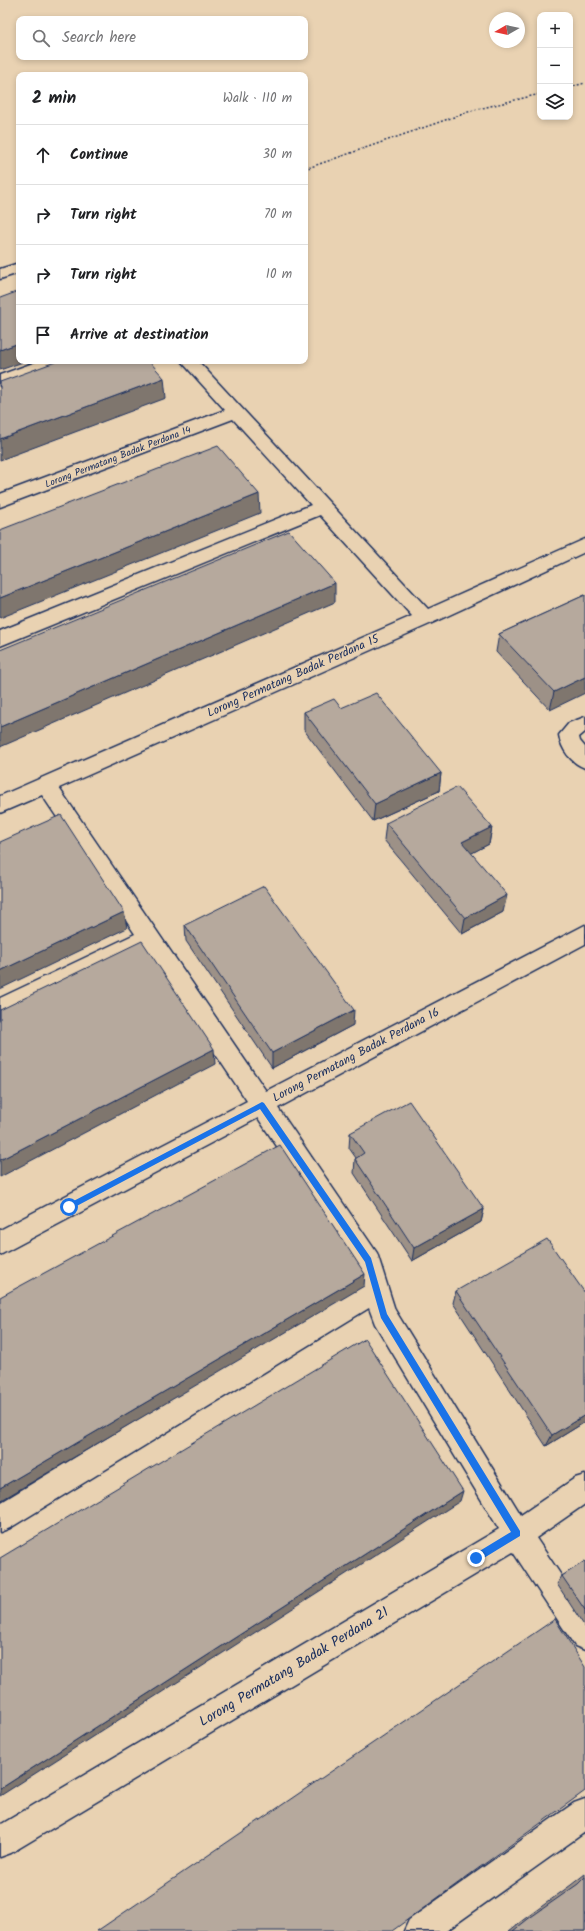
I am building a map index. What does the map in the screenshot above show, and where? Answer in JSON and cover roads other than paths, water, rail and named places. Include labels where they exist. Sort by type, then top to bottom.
[{"type":"street","points":[[0,274],[16,269]]},
{"type":"street","points":[[0,381],[47,364]]},
{"type":"street","points":[[192,364],[425,618]]},
{"type":"street","name":"Lorong Permatang Badak Perdana 14","points":[[0,502],[236,412]]},
{"type":"street","points":[[0,639],[323,507]]},
{"type":"street","name":"Lorong Permatang Badak Perdana 15","points":[[0,805],[425,618],[585,545]]},
{"type":"street","points":[[585,724],[576,728],[569,736],[570,744],[585,760]]},
{"type":"street","points":[[46,785],[368,1261],[384,1315],[517,1534],[585,1636]]},
{"type":"street","name":"Lorong Permatang Badak Perdana 16","points":[[0,1243],[585,934]]},
{"type":"street","points":[[0,1008],[149,937]]},
{"type":"street","points":[[0,1518],[376,1290]]},
{"type":"street","name":"Lorong Permatang Badak Perdana 21","points":[[0,1842],[517,1534],[585,1488]]},
{"type":"street","points":[[420,1931],[585,1814]]}]
